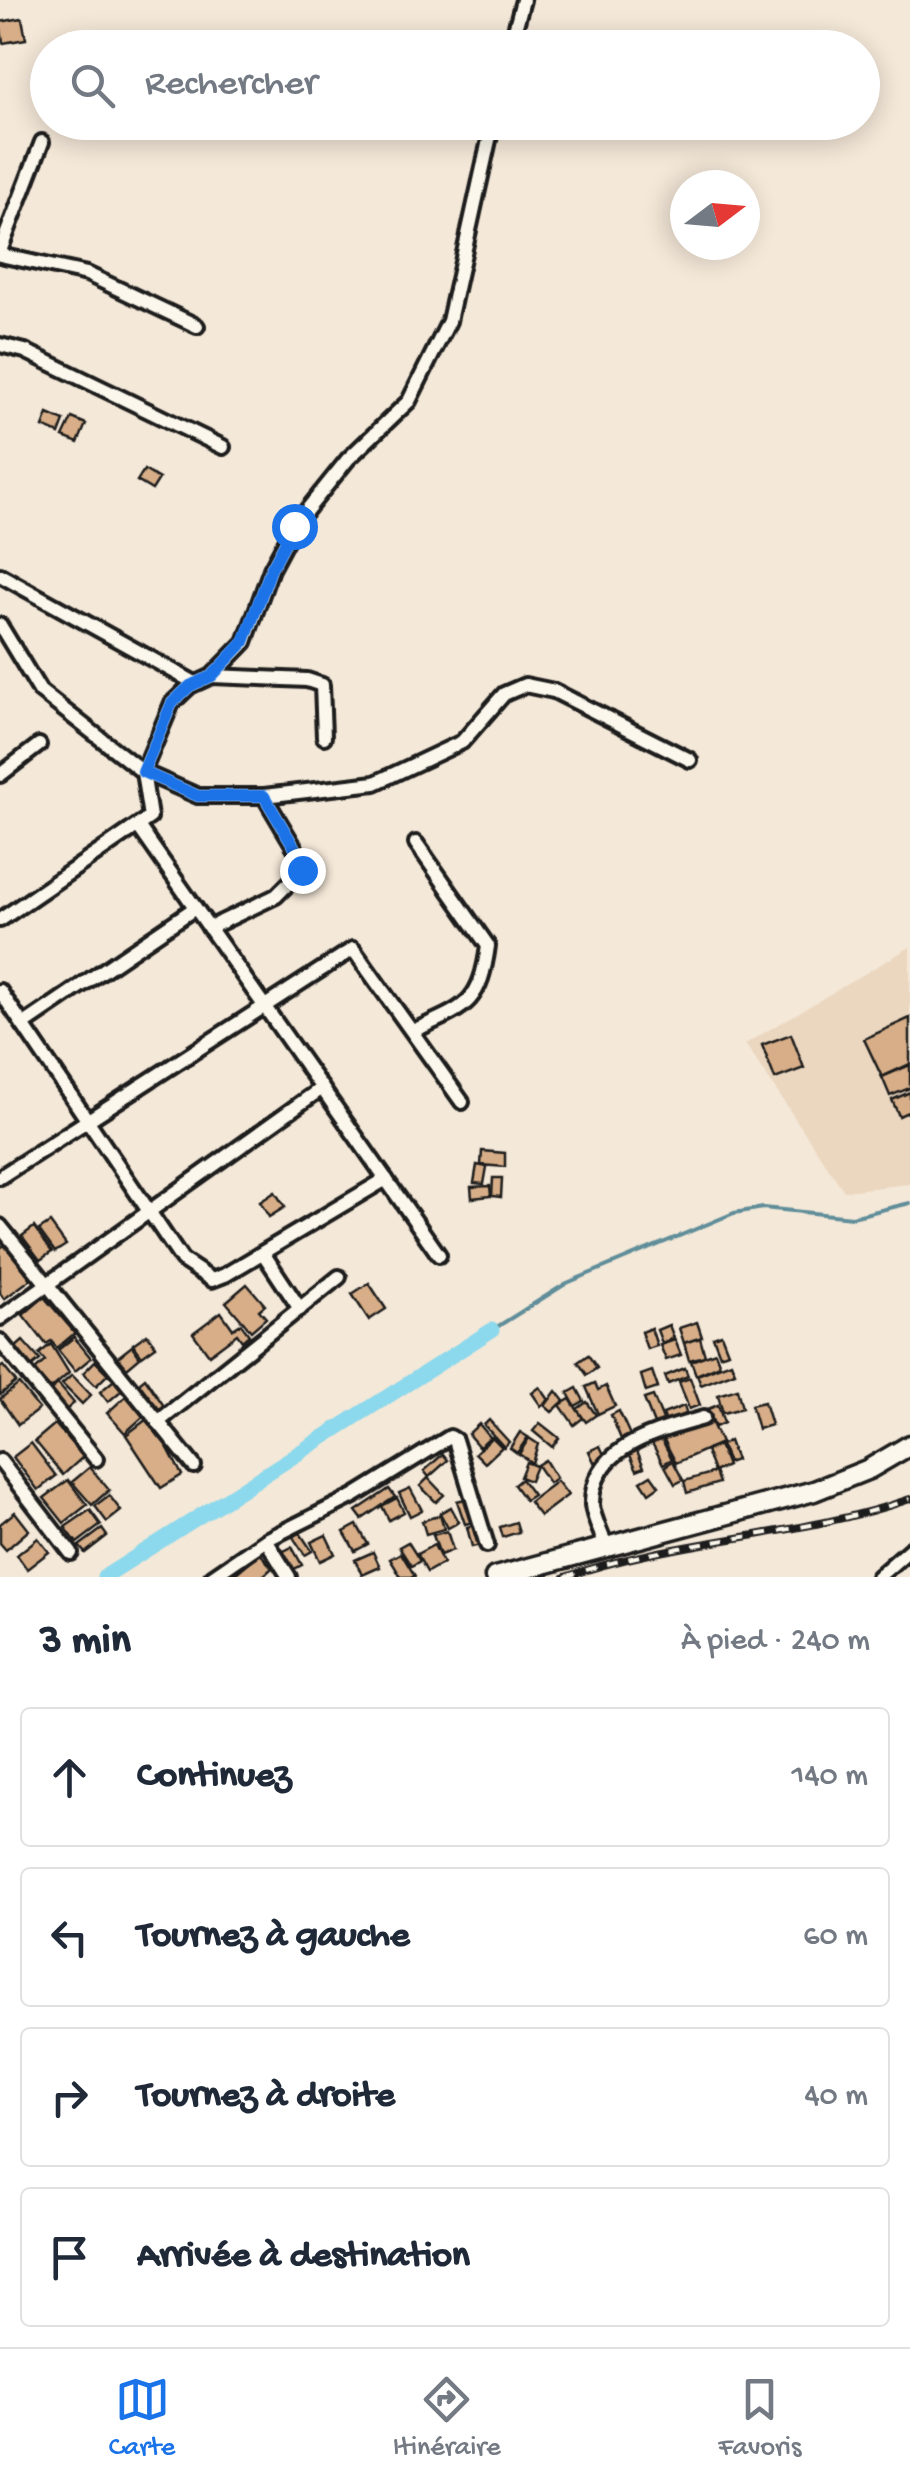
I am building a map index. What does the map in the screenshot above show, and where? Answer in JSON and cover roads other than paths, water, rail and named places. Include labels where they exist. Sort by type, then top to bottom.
[{"type":"main road","points":[[495,1577],[604,1544],[814,1491],[910,1446]]},
{"type":"street","points":[[515,30],[523,0]]},
{"type":"street","points":[[0,920],[150,816],[143,772],[172,703],[212,676],[244,642],[271,569],[294,526],[348,459],[409,401],[449,321],[489,140]]},
{"type":"street","points":[[42,142],[0,253],[86,274],[197,326]]},
{"type":"street","points":[[0,345],[25,350],[223,448]]},
{"type":"street","points":[[0,575],[195,684]]},
{"type":"street","points":[[0,625],[40,691],[143,772],[198,796],[264,796],[374,783],[462,742],[504,694],[525,685],[554,691],[690,760]]},
{"type":"street","points":[[212,676],[307,680],[322,685],[324,737]]},
{"type":"street","points":[[0,775],[39,745]]},
{"type":"street","points":[[209,928],[276,896],[302,870],[302,860],[264,796]]},
{"type":"street","points":[[138,826],[439,1255]]},
{"type":"street","points":[[415,1030],[471,999],[482,984],[488,946],[416,843]]},
{"type":"street","points":[[22,1025],[194,908]]},
{"type":"street","points":[[0,1178],[354,948],[462,1102]]},
{"type":"street","points":[[0,992],[182,1260],[212,1280],[386,1179]]},
{"type":"street","points":[[0,1318],[49,1287],[322,1088]]},
{"type":"street","points":[[0,1226],[194,1466]]},
{"type":"street","points":[[264,1253],[300,1308]]},
{"type":"street","points":[[158,1422],[339,1277]]},
{"type":"street","points":[[0,1340],[96,1459]]},
{"type":"street","points":[[604,1544],[592,1505],[601,1475],[612,1459],[642,1436],[704,1418]]},
{"type":"street","points":[[212,1577],[266,1540],[354,1496],[450,1438],[488,1545]]},
{"type":"street","points":[[0,1461],[71,1553]]},
{"type":"street","points":[[266,1540],[290,1577]]},
{"type":"street","points":[[878,1577],[910,1549]]},
{"type":"waterway","points":[[492,1330],[567,1283],[734,1213],[763,1208],[852,1217],[910,1203]]},
{"type":"waterway","points":[[104,1577],[492,1330]]},
{"type":"railway","points":[[565,1577],[650,1554],[825,1522],[910,1499]]}]
